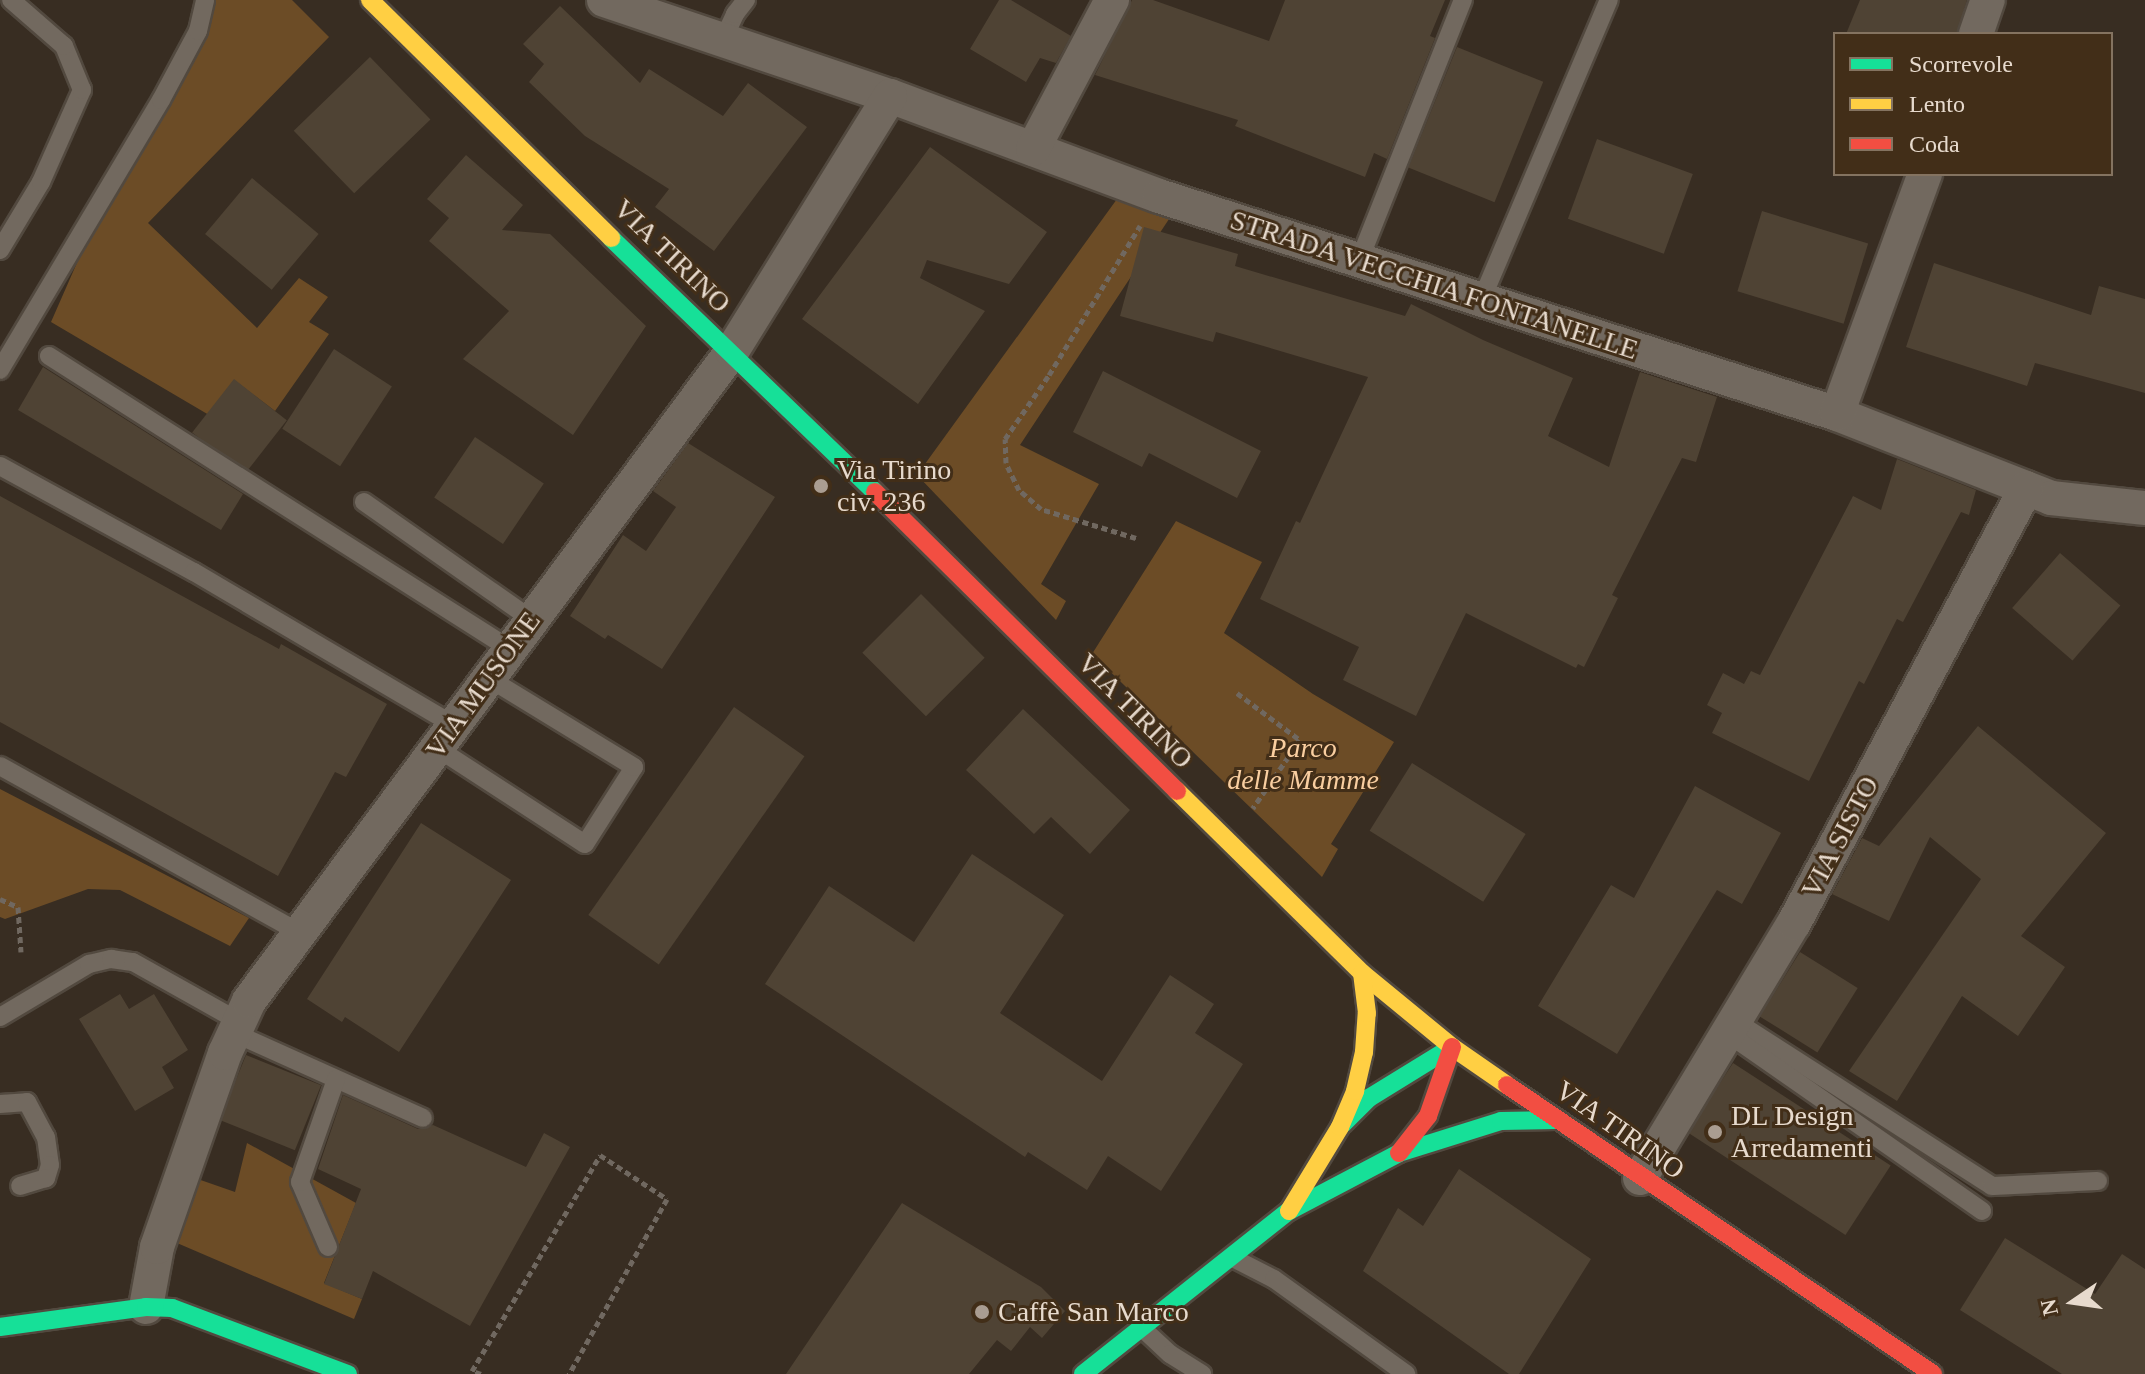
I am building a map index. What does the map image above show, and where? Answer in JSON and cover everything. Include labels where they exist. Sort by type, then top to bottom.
[{"type":"street","name":"VIA TIRINO","points":[[370,0],[638,265],[732,351],[1362,973],[1452,1047],[1640,1178],[1933,1374]]},
{"type":"street","name":"STRADA VECCHIA FONTANELLE","points":[[604,0],[890,96],[1159,196],[1837,414],[2051,498],[2145,508]]},
{"type":"street","points":[[1033,149],[1112,0]]},
{"type":"street","points":[[1977,32],[1988,0]]},
{"type":"street","name":"VIA MUSONE","points":[[146,1307],[157,1247],[249,1001],[732,351],[890,96]]},
{"type":"street","points":[[1837,414],[1924,176]]},
{"type":"street","name":"VIA SISTO","points":[[1640,1178],[1794,923],[2026,488]]},
{"type":"street","points":[[1289,1211],[1340,1127],[1355,1091],[1364,1052],[1367,1013],[1362,973]]},
{"type":"street","points":[[1340,1127],[1369,1098],[1452,1047]]},
{"type":"street","points":[[1399,1153],[1428,1116],[1452,1047]]},
{"type":"street","points":[[1083,1374],[1289,1211],[1399,1153],[1501,1121],[1556,1120]]},
{"type":"street","points":[[0,1327],[146,1307],[198,1315],[348,1374]]},
{"type":"lane","points":[[0,250],[41,182],[82,90],[64,46],[11,0]]},
{"type":"lane","points":[[0,370],[161,100],[198,31],[205,0]]},
{"type":"lane","points":[[723,40],[735,14],[746,0]]},
{"type":"lane","points":[[1359,261],[1463,0]]},
{"type":"lane","points":[[1481,301],[1609,0]]},
{"type":"lane","points":[[49,356],[510,649]]},
{"type":"lane","points":[[0,466],[194,572],[445,736],[585,844],[634,767],[488,678]]},
{"type":"lane","points":[[364,502],[531,619]]},
{"type":"lane","points":[[0,766],[300,933]]},
{"type":"lane","points":[[0,1017],[89,964],[111,959],[133,962],[237,1028],[336,1079],[423,1118]]},
{"type":"lane","points":[[1731,1027],[1992,1186],[2098,1181]]},
{"type":"lane","points":[[1731,1027],[1982,1211]]},
{"type":"lane","points":[[328,1247],[300,1182],[336,1079]]},
{"type":"lane","points":[[0,1104],[27,1102],[46,1137],[50,1165],[46,1178],[20,1186]]},
{"type":"lane","points":[[1233,1258],[1274,1279],[1406,1374]]},
{"type":"lane","points":[[1142,1328],[1170,1354],[1202,1374]]},
{"type":"path","points":[[1136,538],[1041,509],[1019,490],[1006,463],[1005,439],[1049,375],[1159,196]]},
{"type":"path","points":[[1237,693],[1300,740],[1252,809]]},
{"type":"path","points":[[0,899],[18,907],[21,952]]},
{"type":"path","points":[[481,1374],[472,1371],[600,1155],[667,1199],[569,1374]]},
{"type":"green space","points":[[208,0],[292,0],[329,37],[148,223],[257,328],[299,278],[328,297],[309,322],[329,334],[275,411],[234,380],[209,415],[51,322],[101,208]]},
{"type":"green space","points":[[1117,199],[1171,216],[1020,445],[1099,484],[1041,584],[1066,601],[1056,620],[917,475]]},
{"type":"green space","name":"Parco delle Mamme","points":[[1176,521],[1262,562],[1224,633],[1313,694],[1394,742],[1331,844],[1338,849],[1322,877],[1092,654]]},
{"type":"green space","points":[[0,789],[249,918],[230,946],[120,890],[88,889],[5,919],[0,917]]},
{"type":"green space","points":[[247,1143],[356,1203],[324,1283],[362,1299],[354,1319],[170,1240],[192,1177],[235,1192]]},
{"type":"building","points":[[999,0],[1011,0],[1071,36],[1056,63],[1040,58],[1026,82],[970,49]]},
{"type":"building","points":[[1132,0],[1153,0],[1269,41],[1285,0],[1445,0],[1430,36],[1435,38],[1387,159],[1374,153],[1365,177],[1235,126],[1238,120],[1095,75]]},
{"type":"building","points":[[1860,0],[1967,0],[1958,32],[1847,32]]},
{"type":"building","points":[[560,6],[640,83],[649,69],[723,116],[748,83],[807,127],[714,251],[655,207],[669,189],[585,136],[529,82],[544,64],[523,44]]},
{"type":"building","points":[[1457,47],[1543,82],[1495,202],[1408,168]]},
{"type":"building","points":[[370,57],[430,120],[354,193],[294,131]]},
{"type":"building","points":[[1597,139],[1693,174],[1664,254],[1568,219]]},
{"type":"building","points":[[930,147],[1047,232],[1009,284],[927,260],[920,278],[985,311],[918,404],[802,319]]},
{"type":"building","points":[[466,155],[523,205],[502,230],[550,234],[646,326],[573,435],[463,359],[509,311],[429,241],[449,218],[427,199]]},
{"type":"building","points":[[252,178],[319,234],[272,290],[205,234]]},
{"type":"building","points":[[1762,211],[1868,243],[1844,324],[1737,291]]},
{"type":"building","points":[[1144,227],[1238,254],[1235,266],[1405,316],[1411,304],[1483,340],[1573,378],[1548,436],[1609,467],[1640,372],[1717,397],[1696,462],[1682,458],[1612,595],[1618,598],[1584,667],[1578,664],[1576,668],[1466,613],[1416,716],[1343,680],[1359,647],[1260,599],[1296,521],[1300,523],[1368,377],[1216,332],[1213,342],[1120,316]]},
{"type":"building","points":[[1934,263],[2091,315],[2099,286],[2145,299],[2145,393],[2035,363],[2027,386],[1906,347]]},
{"type":"building","points":[[334,349],[392,387],[340,466],[282,429]]},
{"type":"building","points":[[43,367],[243,494],[221,530],[18,410]]},
{"type":"building","points":[[1103,371],[1261,451],[1237,498],[1149,453],[1142,467],[1073,432]]},
{"type":"building","points":[[234,379],[287,420],[245,474],[192,433]]},
{"type":"building","points":[[475,437],[544,483],[503,544],[434,498]]},
{"type":"building","points":[[688,443],[775,497],[662,669],[608,635],[605,639],[570,616],[623,535],[646,551],[676,507],[653,491]]},
{"type":"building","points":[[1897,459],[1976,490],[1969,515],[1961,512],[1903,622],[1897,619],[1864,684],[1859,681],[1809,781],[1712,733],[1722,713],[1707,705],[1723,673],[1744,684],[1751,671],[1760,675],[1853,496],[1881,510]]},
{"type":"building","points":[[0,496],[279,649],[281,644],[387,704],[346,777],[335,772],[278,876],[0,722]]},
{"type":"building","points":[[2060,553],[2120,605],[2072,661],[2012,608]]},
{"type":"building","points":[[921,594],[985,658],[926,716],[862,653]]},
{"type":"building","points":[[734,707],[804,756],[659,964],[588,915]]},
{"type":"building","points":[[1023,709],[1130,810],[1090,854],[1051,817],[1034,834],[966,770]]},
{"type":"building","points":[[1978,726],[2106,833],[2021,936],[2065,967],[2018,1036],[1962,996],[1897,1101],[1849,1071],[1981,879],[1930,837],[1889,921],[1832,894],[1862,838],[1879,846]]},
{"type":"building","points":[[1412,763],[1526,834],[1483,902],[1370,831]]},
{"type":"building","points":[[1695,786],[1781,833],[1742,904],[1717,890],[1617,1054],[1538,1006],[1611,885],[1634,898]]},
{"type":"building","points":[[421,823],[511,880],[399,1052],[345,1017],[342,1022],[307,999]]},
{"type":"building","points":[[972,854],[1064,915],[1000,1013],[1102,1081],[1170,975],[1214,1004],[1195,1033],[1243,1064],[1161,1191],[1108,1156],[1087,1190],[1028,1152],[1025,1157],[765,984],[829,886],[914,942]]},
{"type":"building","points":[[1800,952],[1858,988],[1817,1052],[1760,1016]]},
{"type":"building","points":[[120,994],[129,1009],[154,994],[188,1050],[162,1067],[174,1088],[135,1111],[79,1019]]},
{"type":"building","points":[[246,1055],[321,1085],[295,1150],[220,1120]]},
{"type":"building","points":[[1733,1063],[1891,1165],[1845,1235],[1688,1133]]},
{"type":"building","points":[[343,1095],[418,1129],[433,1125],[526,1167],[544,1133],[570,1147],[470,1326],[373,1271],[362,1299],[324,1284],[361,1189],[318,1169]]},
{"type":"building","points":[[1459,1169],[1591,1259],[1519,1374],[1509,1374],[1363,1271],[1398,1208],[1423,1226]]},
{"type":"building","points":[[902,1203],[1041,1287],[1065,1311],[1042,1338],[1030,1327],[1011,1351],[997,1340],[969,1374],[786,1374]]},
{"type":"building","points":[[2005,1238],[2095,1294],[2122,1254],[2145,1269],[2145,1374],[2062,1374],[1960,1310]]},
{"type":"traffic: fast","points":[[611,238],[875,492]]},
{"type":"traffic: fast","points":[[1343,1124],[1369,1098],[1452,1047]]},
{"type":"traffic: fast","points":[[1083,1374],[1289,1211],[1399,1153],[1501,1121],[1556,1120]]},
{"type":"traffic: fast","points":[[0,1327],[146,1307],[172,1308],[348,1374]]},
{"type":"traffic: slow","points":[[370,0],[611,238]]},
{"type":"traffic: slow","points":[[1177,791],[1362,973],[1452,1047],[1507,1085]]},
{"type":"traffic: slow","points":[[1289,1211],[1340,1127],[1355,1091],[1364,1052],[1367,1013],[1362,973]]},
{"type":"traffic: jam","points":[[875,492],[1177,791]]},
{"type":"traffic: jam","points":[[1399,1153],[1428,1116],[1452,1047]]},
{"type":"traffic: jam","points":[[1507,1085],[1933,1374]]},
{"type":"place","name":"Via Tirino civ. 236","points":[[821,486]]},
{"type":"place","name":"DL Design Arredamenti","points":[[1715,1132]]},
{"type":"place","name":"Caffè San Marco","points":[[982,1312]]}]
